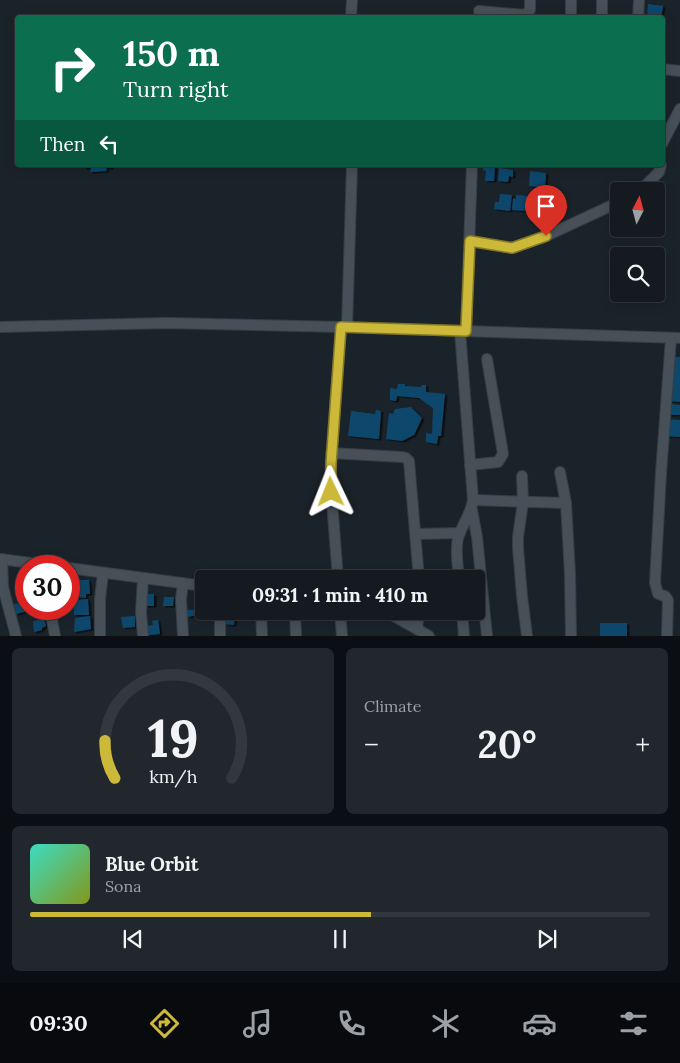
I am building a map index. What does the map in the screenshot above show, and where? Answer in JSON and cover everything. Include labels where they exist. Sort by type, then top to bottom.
[{"type":"street","points":[[351,15],[352,0]]},
{"type":"street","points":[[480,0],[479,14],[525,15],[530,10],[530,0]]},
{"type":"street","points":[[570,0],[571,15]]},
{"type":"street","points":[[602,0],[602,15]]},
{"type":"street","points":[[638,15],[639,0]]},
{"type":"street","points":[[665,69],[680,71]]},
{"type":"street","points":[[665,138],[680,109]]},
{"type":"street","points":[[337,570],[330,475],[344,327],[352,167]]},
{"type":"street","points":[[472,167],[470,241],[463,331],[472,505],[477,536],[478,570]]},
{"type":"street","points":[[649,182],[659,172],[660,167]]},
{"type":"street","points":[[470,241],[512,248],[546,236],[610,206]]},
{"type":"street","points":[[0,327],[167,323],[676,338],[663,438],[655,583],[658,594],[665,596],[668,600],[667,636]]},
{"type":"street","points":[[470,465],[498,462],[503,454],[487,359]]},
{"type":"street","points":[[331,453],[406,458],[409,461],[418,570]]},
{"type":"street","points":[[560,472],[566,503],[571,636]]},
{"type":"street","points":[[522,476],[523,502],[518,548],[527,636]]},
{"type":"street","points":[[472,505],[523,502],[566,503]]},
{"type":"street","points":[[458,570],[458,540],[472,505]]},
{"type":"street","points":[[416,534],[460,533]]},
{"type":"street","points":[[15,561],[1,559],[4,606],[16,636]]},
{"type":"street","points":[[80,570],[195,585]]},
{"type":"street","points":[[100,636],[100,599],[103,573]]},
{"type":"street","points":[[143,636],[141,612],[144,578]]},
{"type":"street","points":[[183,583],[181,600],[183,636]]},
{"type":"street","points":[[52,620],[55,636]]},
{"type":"street","points":[[220,620],[220,636]]},
{"type":"street","points":[[261,620],[262,636]]},
{"type":"street","points":[[295,620],[296,636]]},
{"type":"street","points":[[341,620],[342,636]]},
{"type":"street","points":[[401,620],[423,633]]},
{"type":"street","points":[[421,620],[423,633]]},
{"type":"street","points":[[463,620],[464,636]]},
{"type":"street","points":[[484,620],[487,636]]},
{"type":"building","points":[[648,4],[663,6],[662,15],[647,15]]},
{"type":"building","points":[[111,167],[106,168],[107,171],[90,172],[91,168],[84,168]]},
{"type":"building","points":[[483,167],[495,167],[494,181],[485,181],[486,171],[483,170]]},
{"type":"building","points":[[499,168],[513,170],[513,177],[509,176],[508,182],[498,181]]},
{"type":"building","points":[[530,171],[546,173],[545,188],[529,186]]},
{"type":"building","points":[[500,194],[512,195],[510,211],[494,209],[495,202],[499,202]]},
{"type":"building","points":[[516,195],[528,196],[527,211],[512,210],[513,198],[516,199]]},
{"type":"building","points":[[673,357],[680,357],[680,402],[670,401]]},
{"type":"building","points":[[398,384],[421,387],[426,385],[426,392],[445,394],[441,436],[438,436],[437,444],[426,442],[426,433],[432,434],[433,408],[419,398],[397,396],[396,401],[390,400],[390,388],[397,389]]},
{"type":"building","points":[[669,404],[680,405],[680,415],[669,415]]},
{"type":"building","points":[[411,407],[422,418],[414,435],[402,441],[386,439],[389,413],[393,414],[395,409]]},
{"type":"building","points":[[376,410],[381,411],[379,439],[348,436],[351,411],[375,414]]},
{"type":"building","points":[[666,419],[680,420],[680,437],[665,436]]},
{"type":"building","points":[[80,580],[89,580],[90,594],[86,594],[86,598],[80,597]]},
{"type":"building","points":[[146,594],[154,594],[154,606],[145,606]]},
{"type":"building","points":[[164,597],[174,597],[173,606],[163,606]]},
{"type":"building","points":[[88,599],[89,615],[80,615],[80,600]]},
{"type":"building","points":[[187,610],[195,610],[195,616],[187,617]]},
{"type":"building","points":[[90,616],[91,629],[74,632],[75,620],[80,620],[80,617]]},
{"type":"building","points":[[135,616],[135,627],[123,628],[121,617]]},
{"type":"building","points":[[44,620],[46,626],[42,630],[34,632],[33,621]]},
{"type":"building","points":[[158,620],[160,634],[147,635],[146,626],[153,625],[152,621]]},
{"type":"building","points":[[225,620],[235,620],[234,625],[225,624]]},
{"type":"building","points":[[600,623],[627,623],[627,636],[600,636]]},
{"type":"route","points":[[331,492],[330,475],[336,374],[341,327],[466,331],[470,241],[512,248],[546,236]]}]
